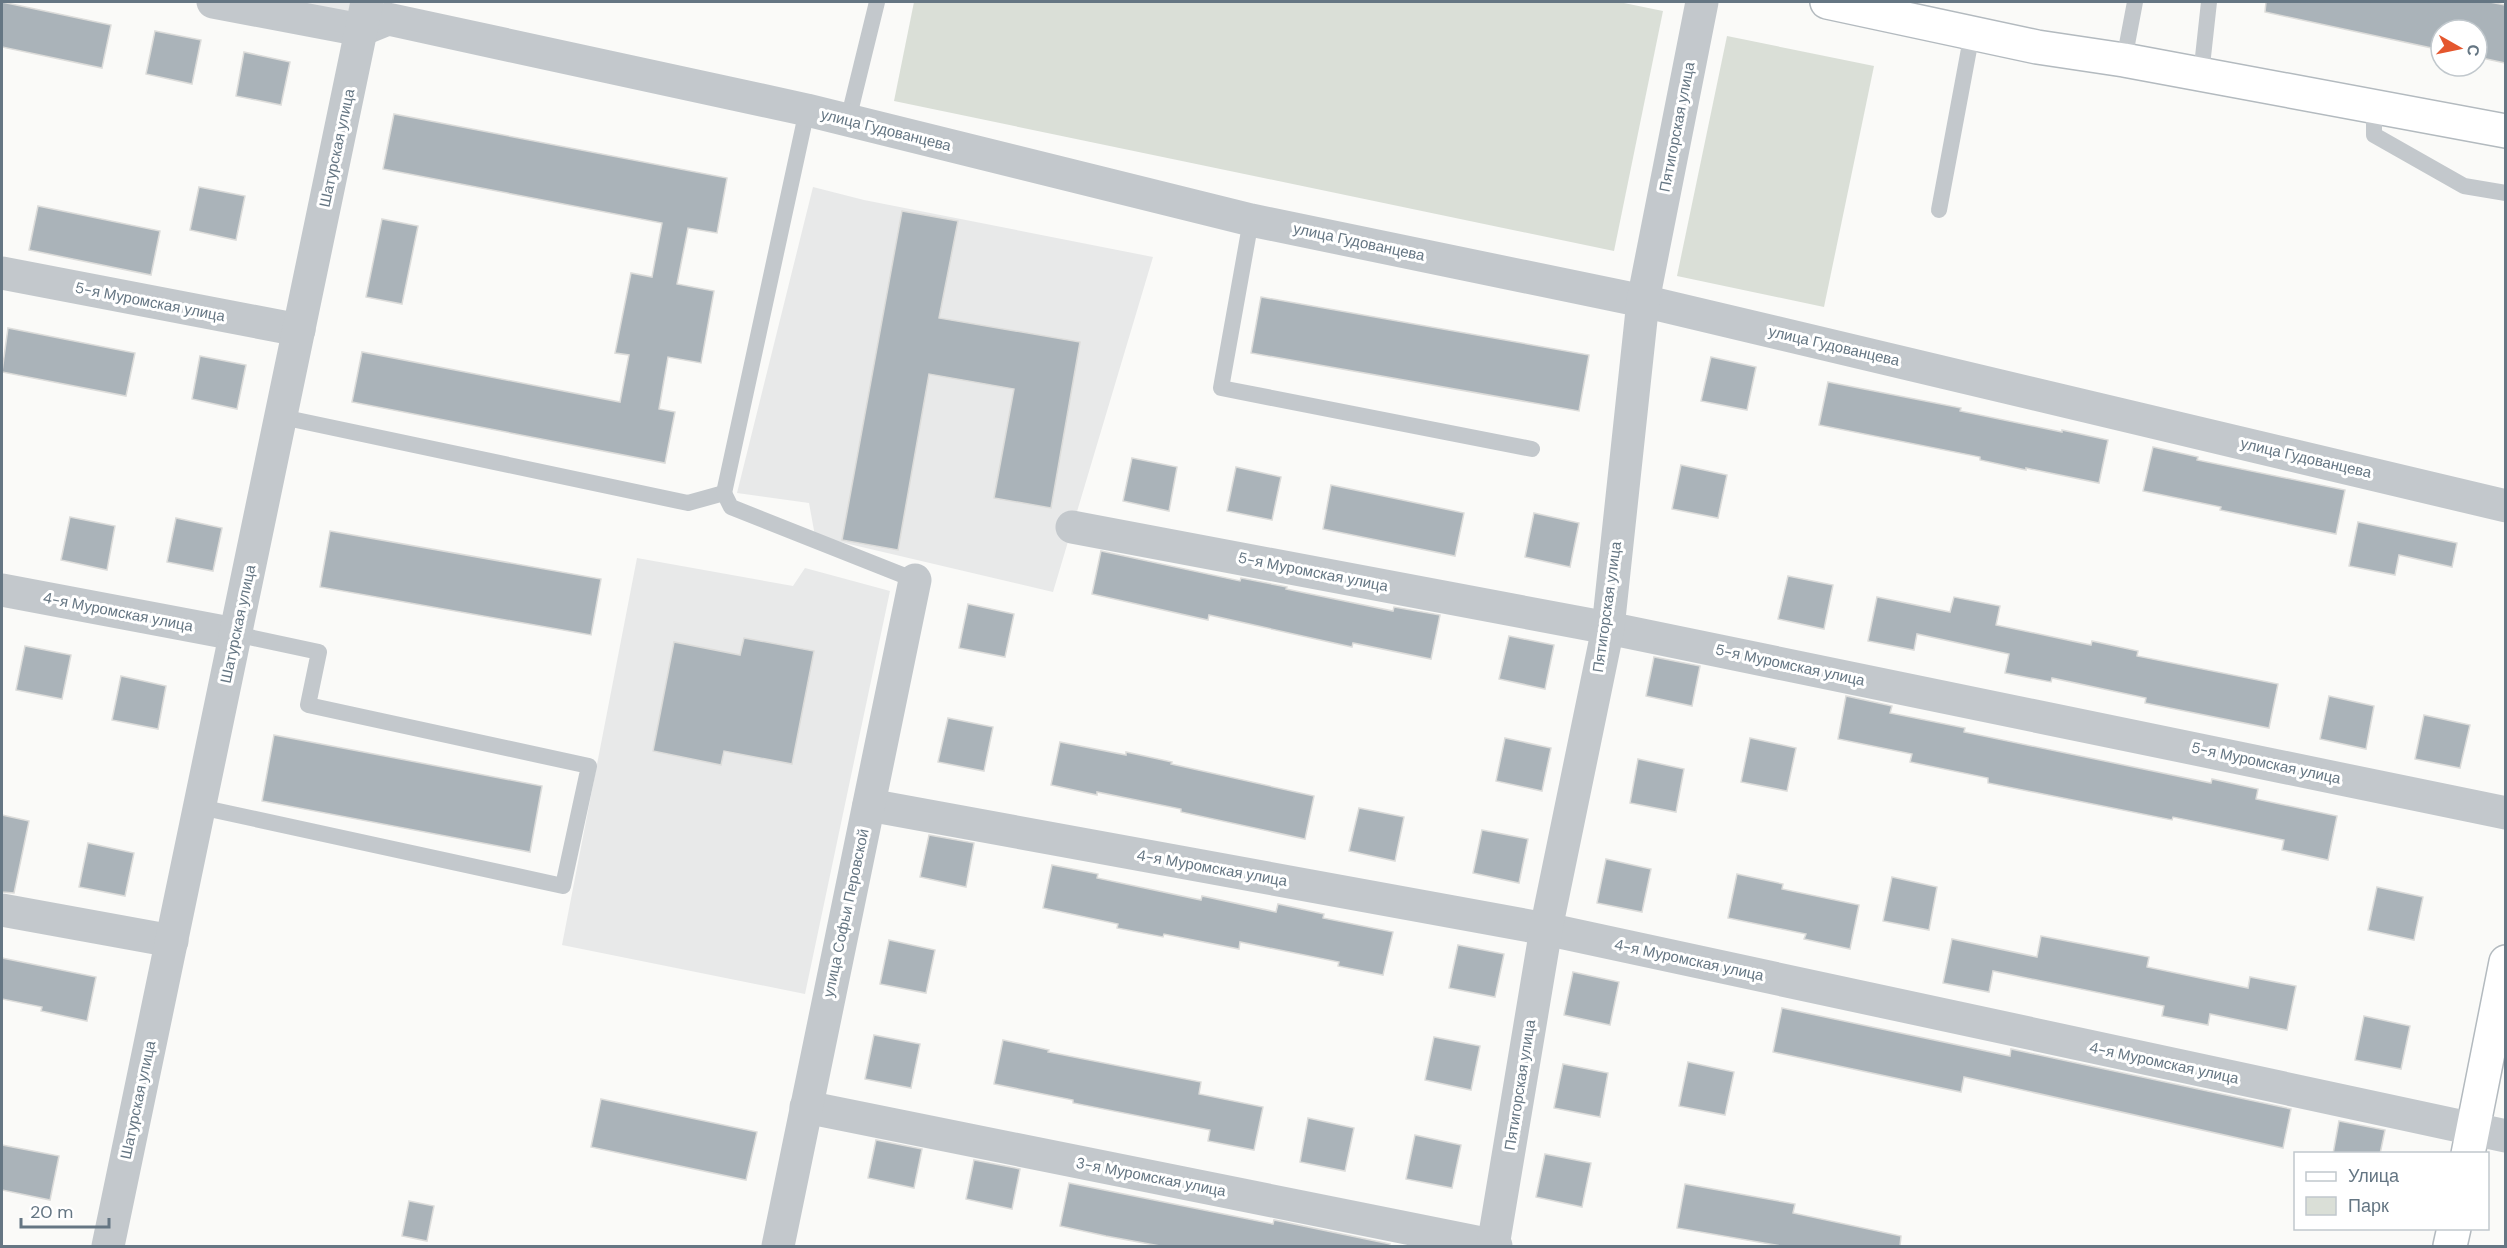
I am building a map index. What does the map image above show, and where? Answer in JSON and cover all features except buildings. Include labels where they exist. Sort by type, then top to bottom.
[{"type":"street","points":[[213,2],[364,16]]},
{"type":"street","name":"Пятигорская улица","points":[[1494,1246],[1546,929],[1608,628],[1643,301],[1702,2]]},
{"type":"street","points":[[1827,2],[2037,47],[2124,60],[2505,131]]},
{"type":"street","name":"улица Гудованцева","points":[[364,16],[388,19],[807,110],[1251,220],[1643,301],[2505,506]]},
{"type":"street","name":"Шатурская улица","points":[[108,1246],[364,16]]},
{"type":"street","name":"5-я Муромская улица","points":[[2,273],[299,330]]},
{"type":"street","name":"5-я Муромская улица","points":[[1072,527],[1608,628],[2505,813]]},
{"type":"street","name":"улица Софьи Перовской","points":[[778,1246],[915,580]]},
{"type":"street","name":"4-я Муромская улица","points":[[2,590],[236,634]]},
{"type":"street","name":"4-я Муромская улица","points":[[869,805],[1546,929],[2471,1141],[2505,1136]]},
{"type":"street","points":[[2,910],[172,941]]},
{"type":"street","points":[[2471,1141],[2505,962]]},
{"type":"street","name":"3-я Муромская улица","points":[[806,1107],[1494,1246]]},
{"type":"street","points":[[2450,1246],[2454,1230]]},
{"type":"lane","points":[[848,120],[876,2]]},
{"type":"lane","points":[[2124,60],[2135,2]]},
{"type":"lane","points":[[2201,75],[2209,2]]},
{"type":"lane","points":[[1939,210],[1972,33]]},
{"type":"lane","points":[[2374,108],[2374,135],[2464,186],[2505,193]]},
{"type":"lane","points":[[807,110],[724,494],[731,507],[915,580]]},
{"type":"lane","points":[[1251,220],[1221,388],[1532,449]]},
{"type":"lane","points":[[282,417],[688,503],[724,494]]},
{"type":"lane","points":[[200,807],[563,886],[589,766],[308,705],[319,652],[236,634]]},
{"type":"shaded area","points":[[295,2],[351,2],[348,13]]},
{"type":"shaded area","points":[[813,187],[864,200],[1153,257],[1053,592],[815,536],[809,503],[737,493]]},
{"type":"shaded area","points":[[637,558],[793,586],[805,568],[890,591],[805,994],[562,945]]},
{"type":"green space","points":[[914,2],[1619,2],[1663,11],[1614,251],[894,101]]},
{"type":"green space","points":[[1727,36],[1874,66],[1824,307],[1677,276]]}]
